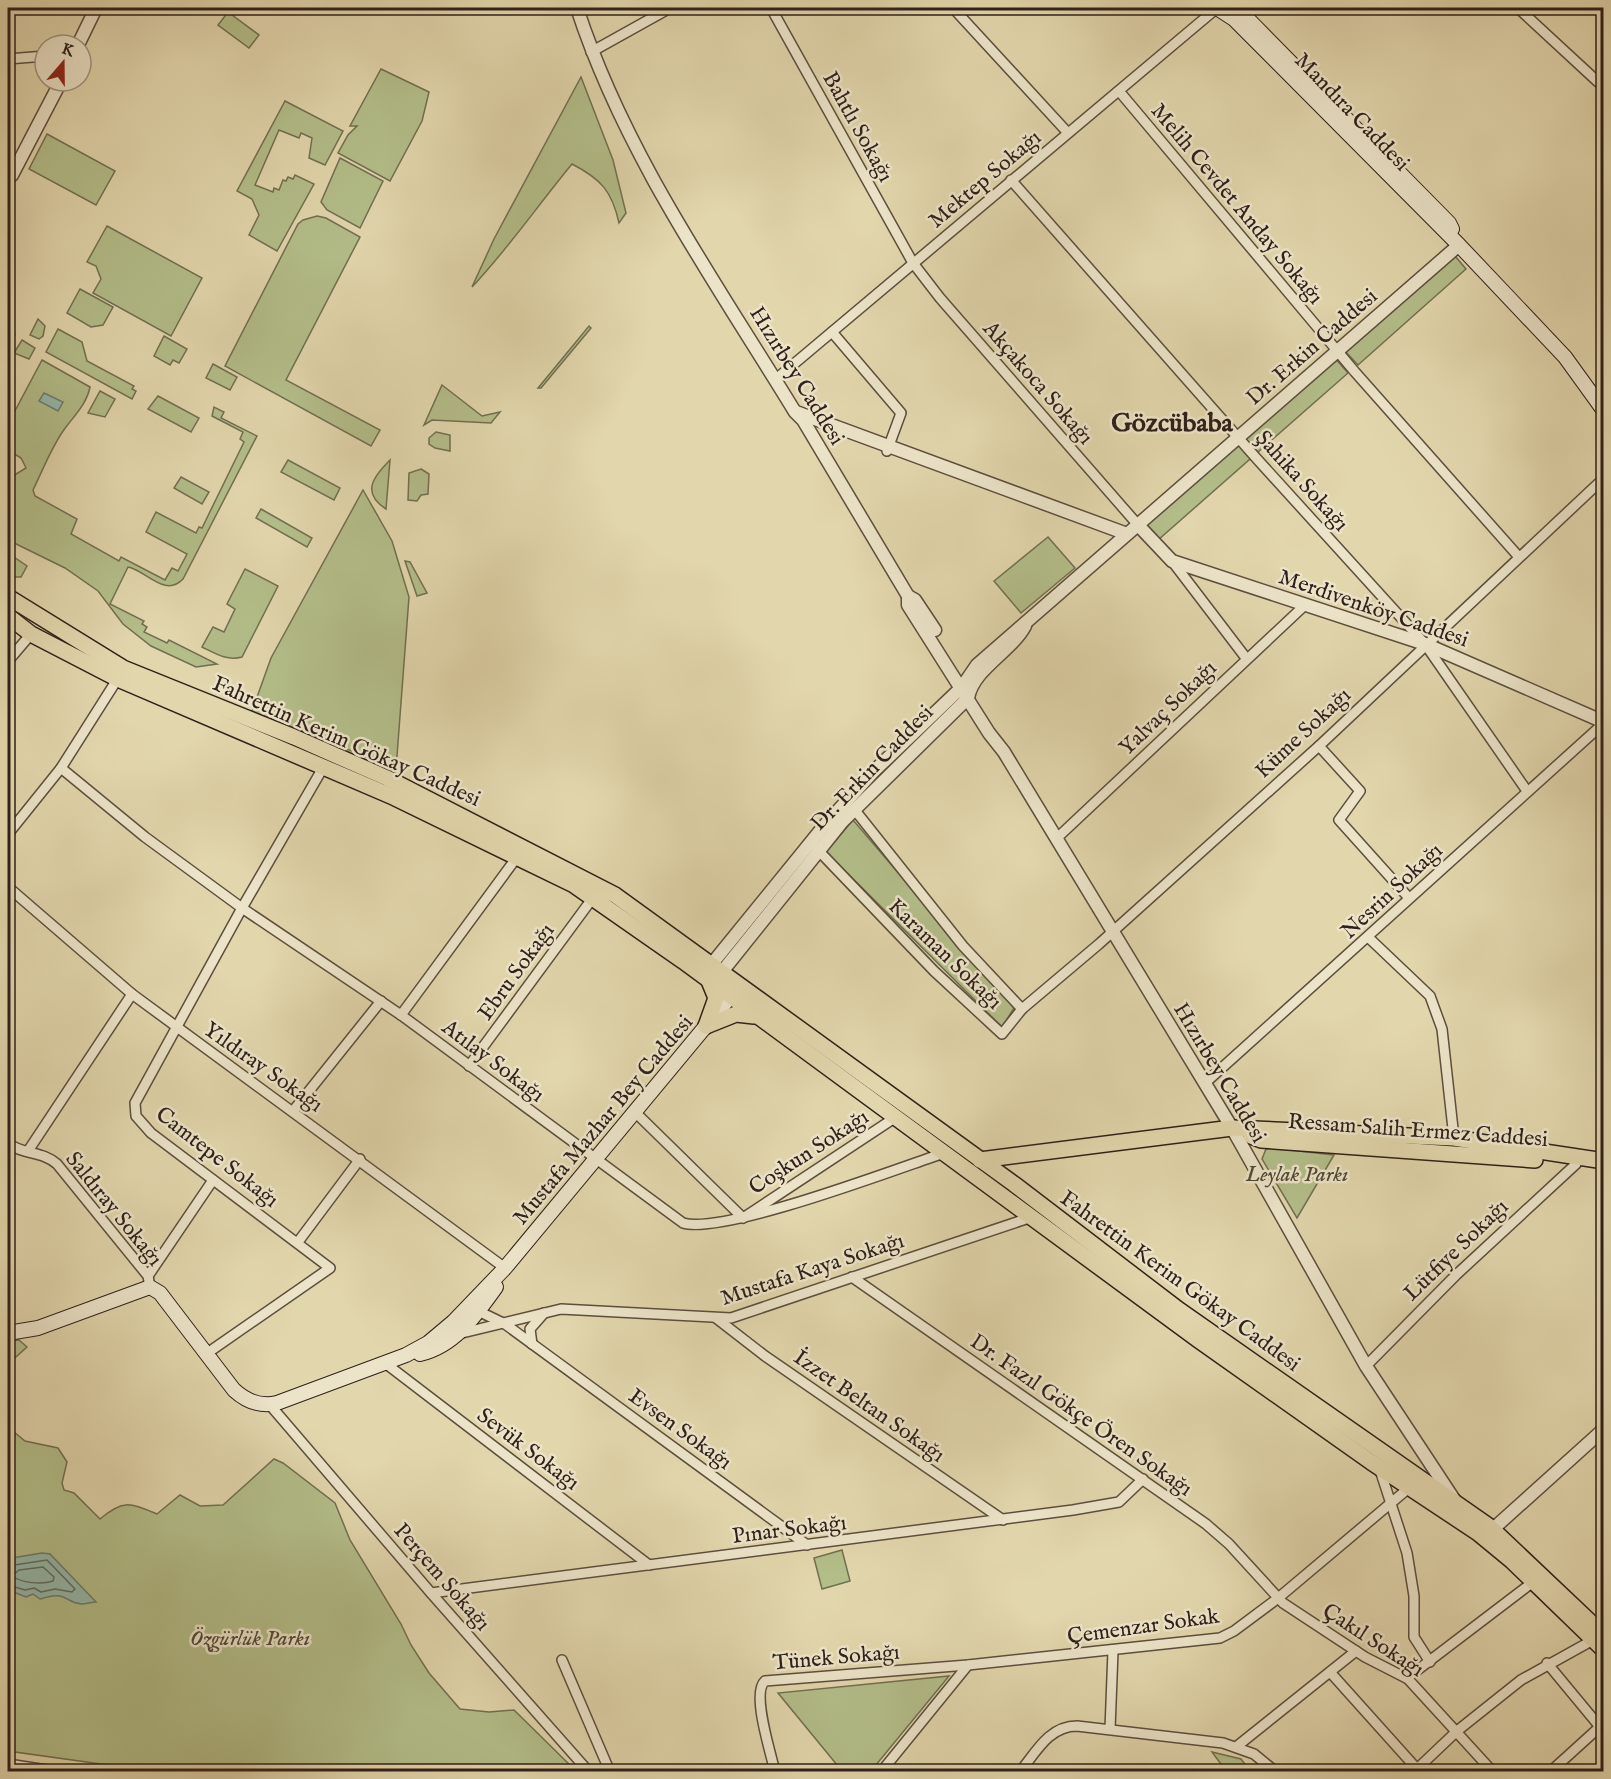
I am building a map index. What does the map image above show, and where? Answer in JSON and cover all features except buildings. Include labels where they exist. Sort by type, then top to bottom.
[{"type":"main road","name":"Mandıra Caddesi","points":[[1217,8],[1238,12],[1449,223],[1459,245],[1565,357],[1604,411]]},
{"type":"main road","name":"Fahrettin Kerim Gökay Caddesi","points":[[8,597],[121,674],[330,752],[481,825],[608,891],[710,973],[730,997],[757,1017],[1192,1336],[1497,1548],[1600,1641]]},
{"type":"main road","name":"Fahrettin Kerim Gökay Caddesi","points":[[8,616],[31,634],[463,829],[574,885],[592,899],[710,973],[999,1173],[1179,1310],[1492,1529],[1600,1641]]},
{"type":"main road","points":[[706,1026],[716,996],[710,973]]},
{"type":"main road","name":"Mustafa Mazhar Bey Caddesi","points":[[270,1405],[406,1355],[434,1338],[464,1312],[505,1268],[730,997]]},
{"type":"main road","points":[[706,1026],[738,1013],[757,1017]]},
{"type":"main road","name":"Ressam Salih Ermez Caddesi","points":[[1232,1128],[1261,1140],[1604,1161]]},
{"type":"main road","name":"Ressam Salih Ermez Caddesi","points":[[980,1160],[1232,1128],[1454,1138],[1604,1168]]},
{"type":"main road","points":[[1004,1196],[999,1173],[1013,1160],[1036,1152]]},
{"type":"main road","name":"Mustafa Mazhar Bey Caddesi","points":[[406,1355],[432,1351],[458,1334],[497,1285],[505,1268]]},
{"type":"main road","points":[[8,1333],[42,1327],[149,1282],[239,1394],[254,1403],[270,1405]]},
{"type":"street","points":[[84,33],[96,8]]},
{"type":"street","name":"Hızırbey Caddesi","points":[[577,8],[591,52],[645,168],[966,687],[996,729],[1004,752]]},
{"type":"street","points":[[591,52],[670,8]]},
{"type":"street","name":"Bahtlı Sokağı","points":[[771,8],[913,263]]},
{"type":"street","points":[[953,8],[1068,133]]},
{"type":"street","name":"Mektep Sokağı","points":[[776,379],[1217,8]]},
{"type":"street","points":[[1518,8],[1598,82]]},
{"type":"street","points":[[8,59],[33,57]]},
{"type":"street","name":"Melih Cevdet Anday Sokağı","points":[[1119,91],[1337,351],[1519,556]]},
{"type":"street","points":[[9,174],[54,93]]},
{"type":"street","name":"Şahika Sokağı","points":[[1011,180],[1425,644],[1527,791]]},
{"type":"street","name":"Dr. Erkin Caddesi","points":[[815,847],[854,809],[966,687],[1010,634],[1028,622],[1459,245]]},
{"type":"street","name":"Akçakoca Sokağı","points":[[913,263],[940,298],[1138,525]]},
{"type":"street","points":[[832,332],[902,413],[888,448]]},
{"type":"street","points":[[799,416],[1124,537]]},
{"type":"street","name":"Küme Sokağı","points":[[1022,1009],[1112,933],[1319,746],[1604,478]]},
{"type":"street","name":"Merdivenköy Caddesi","points":[[1138,525],[1172,561],[1425,644],[1604,722]]},
{"type":"street","points":[[1172,561],[1246,658]]},
{"type":"street","name":"Yalvaç Sokağı","points":[[1057,838],[1305,604]]},
{"type":"street","points":[[8,661],[31,634]]},
{"type":"street","points":[[8,834],[61,768],[121,674]]},
{"type":"street","name":"Hızırbey Caddesi","points":[[966,687],[989,733],[1004,752],[1057,838],[1112,933],[1232,1128],[1366,1366],[1457,1505]]},
{"type":"street","name":"Dr. Erkin Caddesi","points":[[710,973],[815,847],[873,772],[966,687]]},
{"type":"street","name":"Nesrin Sokağı","points":[[1204,1084],[1369,938],[1409,898],[1604,722]]},
{"type":"street","points":[[1319,746],[1360,791],[1339,820],[1409,898]]},
{"type":"street","name":"Camtepe Sokağı","points":[[206,1354],[330,1268],[151,1133],[136,1116],[135,1103],[175,1027],[324,766]]},
{"type":"street","name":"Atılay Sokağı","points":[[61,768],[145,837],[242,908],[401,1015],[682,1224],[699,1225],[743,1218],[944,1153]]},
{"type":"street","name":"Karaman Sokağı","points":[[815,847],[926,964],[1002,1034],[1022,1009],[963,946],[854,809]]},
{"type":"street","points":[[401,1015],[517,857]]},
{"type":"street","name":"Yıldıray Sokağı","points":[[8,887],[132,994],[175,1027],[360,1159],[505,1268]]},
{"type":"street","name":"Ebru Sokağı","points":[[469,1066],[592,899]]},
{"type":"street","points":[[1369,938],[1430,996],[1442,1029],[1454,1138]]},
{"type":"street","points":[[28,1151],[132,994]]},
{"type":"street","points":[[293,1111],[381,1001]]},
{"type":"street","points":[[635,1112],[743,1218]]},
{"type":"street","name":"Coşkun Sokağı","points":[[743,1218],[896,1117]]},
{"type":"street","name":"Saldıray Sokağı","points":[[8,1146],[48,1157],[57,1164],[149,1282]]},
{"type":"street","points":[[298,1242],[360,1159]]},
{"type":"street","name":"Lütfiye Sokağı","points":[[1366,1366],[1456,1275],[1575,1161]]},
{"type":"street","points":[[149,1282],[213,1180]]},
{"type":"street","name":"Mustafa Kaya Sokağı","points":[[458,1334],[505,1324],[549,1311],[579,1309],[717,1318],[735,1317],[1032,1217]]},
{"type":"street","name":"Dr. Fazıl Gökçe Ören Sokağı","points":[[852,1277],[1143,1479],[1223,1538],[1277,1599]]},
{"type":"street","points":[[464,1312],[471,1308],[478,1310]]},
{"type":"street","name":"Evsen Sokağı","points":[[478,1310],[505,1324],[807,1545]]},
{"type":"street","points":[[531,1344],[529,1335],[531,1326],[549,1311]]},
{"type":"street","name":"İzzet Beltan Sokağı","points":[[717,1318],[765,1356],[1004,1520]]},
{"type":"street","name":"Sevük Sokağı","points":[[385,1363],[649,1565]]},
{"type":"street","name":"Perçem Sokağı","points":[[270,1405],[431,1593],[589,1772]]},
{"type":"street","points":[[1497,1548],[1490,1537],[1492,1529],[1604,1429]]},
{"type":"street","points":[[1371,1462],[1383,1476],[1407,1552],[1413,1596],[1413,1632],[1430,1662]]},
{"type":"street","name":"Pınar Sokağı","points":[[431,1593],[1004,1520],[1116,1503],[1143,1479]]},
{"type":"street","name":"Çemenzar Sokak","points":[[968,1665],[1113,1651],[1224,1637],[1277,1599],[1410,1487]]},
{"type":"street","points":[[1407,1678],[1533,1582]]},
{"type":"street","name":"Çakıl Sokağı","points":[[1277,1599],[1356,1651],[1407,1678],[1493,1772]]},
{"type":"street","points":[[1330,1672],[1418,1769],[1457,1731],[1521,1680],[1547,1664],[1600,1641]]},
{"type":"street","points":[[1110,1729],[1113,1651]]},
{"type":"street","points":[[1236,1747],[1356,1651]]},
{"type":"street","points":[[562,1660],[610,1772]]},
{"type":"street","points":[[1547,1664],[1602,1725],[1550,1772]]},
{"type":"street","points":[[881,1772],[968,1665]]},
{"type":"street","name":"Tünek Sokağı","points":[[775,1772],[759,1697],[760,1688],[765,1681],[968,1665]]},
{"type":"street","points":[[1020,1772],[1048,1737],[1059,1729],[1077,1726],[1236,1747],[1258,1756],[1273,1771]]},
{"type":"street","points":[[8,1764],[60,1772]]},
{"type":"green space","points":[[228,12],[259,35],[249,48],[218,25]]},
{"type":"green space","points":[[381,69],[429,92],[422,121],[390,181],[338,153],[348,135],[357,126],[350,126]]},
{"type":"green space","points":[[581,77],[613,160],[626,213],[619,223],[613,202],[604,187],[591,175],[572,164],[472,287],[494,239]]},
{"type":"green space","points":[[285,101],[343,131],[325,165],[309,158],[312,138],[301,133],[299,138],[279,130],[255,185],[273,192],[274,188],[279,190],[283,180],[286,181],[288,177],[293,179],[295,175],[314,184],[277,251],[249,235],[259,215],[252,199],[237,191]]},
{"type":"green space","points":[[47,134],[115,171],[96,205],[29,169]]},
{"type":"green space","points":[[340,158],[383,181],[360,228],[327,210],[321,202]]},
{"type":"green space","points":[[317,216],[326,218],[360,237],[286,380],[380,430],[371,446],[225,366],[298,224]]},
{"type":"green space","points":[[107,226],[202,278],[171,336],[93,293],[101,279],[96,266],[87,262]]},
{"type":"green space","points":[[1455,256],[1466,269],[1358,365],[1345,351]]},
{"type":"green space","points":[[80,289],[113,307],[103,325],[91,327],[67,313]]},
{"type":"green space","points":[[8,311],[12,314],[8,326]]},
{"type":"green space","points":[[38,319],[45,326],[43,336],[39,339],[30,335]]},
{"type":"green space","points":[[8,326],[15,335],[8,347]]},
{"type":"green space","points":[[589,326],[591,328],[541,388],[538,388]]},
{"type":"green space","points":[[58,329],[82,342],[87,361],[134,386],[132,389],[136,391],[132,399],[46,352]]},
{"type":"green space","points":[[164,336],[187,349],[179,363],[173,360],[170,365],[154,356]]},
{"type":"green space","points":[[22,340],[35,348],[29,359],[14,353]]},
{"type":"green space","points":[[1334,357],[1348,373],[1158,540],[1143,527]]},
{"type":"green space","points":[[42,360],[90,387],[83,404],[52,450],[33,490],[35,496],[77,519],[71,534],[119,561],[121,557],[165,580],[172,568],[178,571],[187,554],[146,532],[156,512],[196,533],[199,527],[202,528],[244,442],[240,439],[243,432],[212,416],[214,407],[224,412],[221,418],[257,436],[183,579],[176,584],[163,585],[128,567],[110,604],[144,621],[142,624],[147,627],[144,632],[167,643],[169,640],[217,664],[196,667],[151,646],[123,624],[98,591],[65,568],[8,540],[8,479],[26,468],[21,458],[8,450],[8,424]]},
{"type":"green space","points":[[213,364],[237,377],[230,390],[206,378]]},
{"type":"green space","points":[[442,385],[482,416],[500,412],[491,423],[432,420],[424,425]]},
{"type":"green space","points":[[100,391],[115,399],[105,417],[88,413]]},
{"type":"green space","points":[[158,396],[199,418],[191,432],[148,409]]},
{"type":"green space","points":[[436,432],[450,435],[450,451],[435,448],[429,444],[429,438]]},
{"type":"green space","points":[[288,460],[340,488],[334,500],[281,472]]},
{"type":"green space","points":[[390,460],[386,509],[374,497],[372,485]]},
{"type":"green space","points":[[421,469],[429,474],[428,494],[421,495],[417,501],[408,500],[409,473]]},
{"type":"green space","points":[[181,477],[209,492],[202,504],[174,488]]},
{"type":"green space","points":[[363,490],[392,541],[409,597],[396,769],[252,711],[271,658]]},
{"type":"green space","points":[[261,509],[312,538],[307,547],[256,518]]},
{"type":"green space","points":[[1048,537],[1075,568],[1021,613],[994,581]]},
{"type":"green space","points":[[8,553],[27,566],[21,577],[8,577]]},
{"type":"green space","points":[[405,561],[410,562],[427,593],[417,596]]},
{"type":"green space","points":[[245,569],[278,586],[242,657],[226,657],[202,647],[213,627],[224,632],[235,609],[227,604]]},
{"type":"green space","points":[[853,820],[1014,1008],[1002,1027],[826,852]]},
{"type":"green space","name":"Leylak Parkı","points":[[1266,1149],[1334,1155],[1297,1218],[1262,1159]]},
{"type":"green space","points":[[19,1340],[27,1347],[8,1364],[8,1341]]},
{"type":"green space","name":"Özgürlük Parkı","points":[[8,1427],[25,1441],[58,1448],[67,1462],[62,1483],[64,1490],[74,1493],[100,1519],[115,1508],[127,1505],[140,1507],[157,1514],[180,1495],[200,1506],[223,1505],[274,1459],[283,1463],[335,1503],[350,1540],[401,1624],[411,1645],[429,1673],[460,1709],[489,1712],[514,1710],[576,1771],[158,1772],[8,1751]]},
{"type":"green space","points":[[842,1550],[850,1581],[822,1589],[814,1558]]},
{"type":"green space","points":[[949,1676],[871,1771],[842,1771],[778,1693]]},
{"type":"green space","points":[[1212,1752],[1241,1759],[1250,1771],[1226,1771]]},
{"type":"water","points":[[44,393],[63,402],[58,411],[39,401]]},
{"type":"water","points":[[42,1553],[50,1554],[96,1602],[76,1603],[61,1596],[40,1599],[33,1594],[26,1597],[8,1590],[8,1561],[12,1558]]},
{"type":"district","name":"Gözcübaba","points":[[1172,422]]}]
